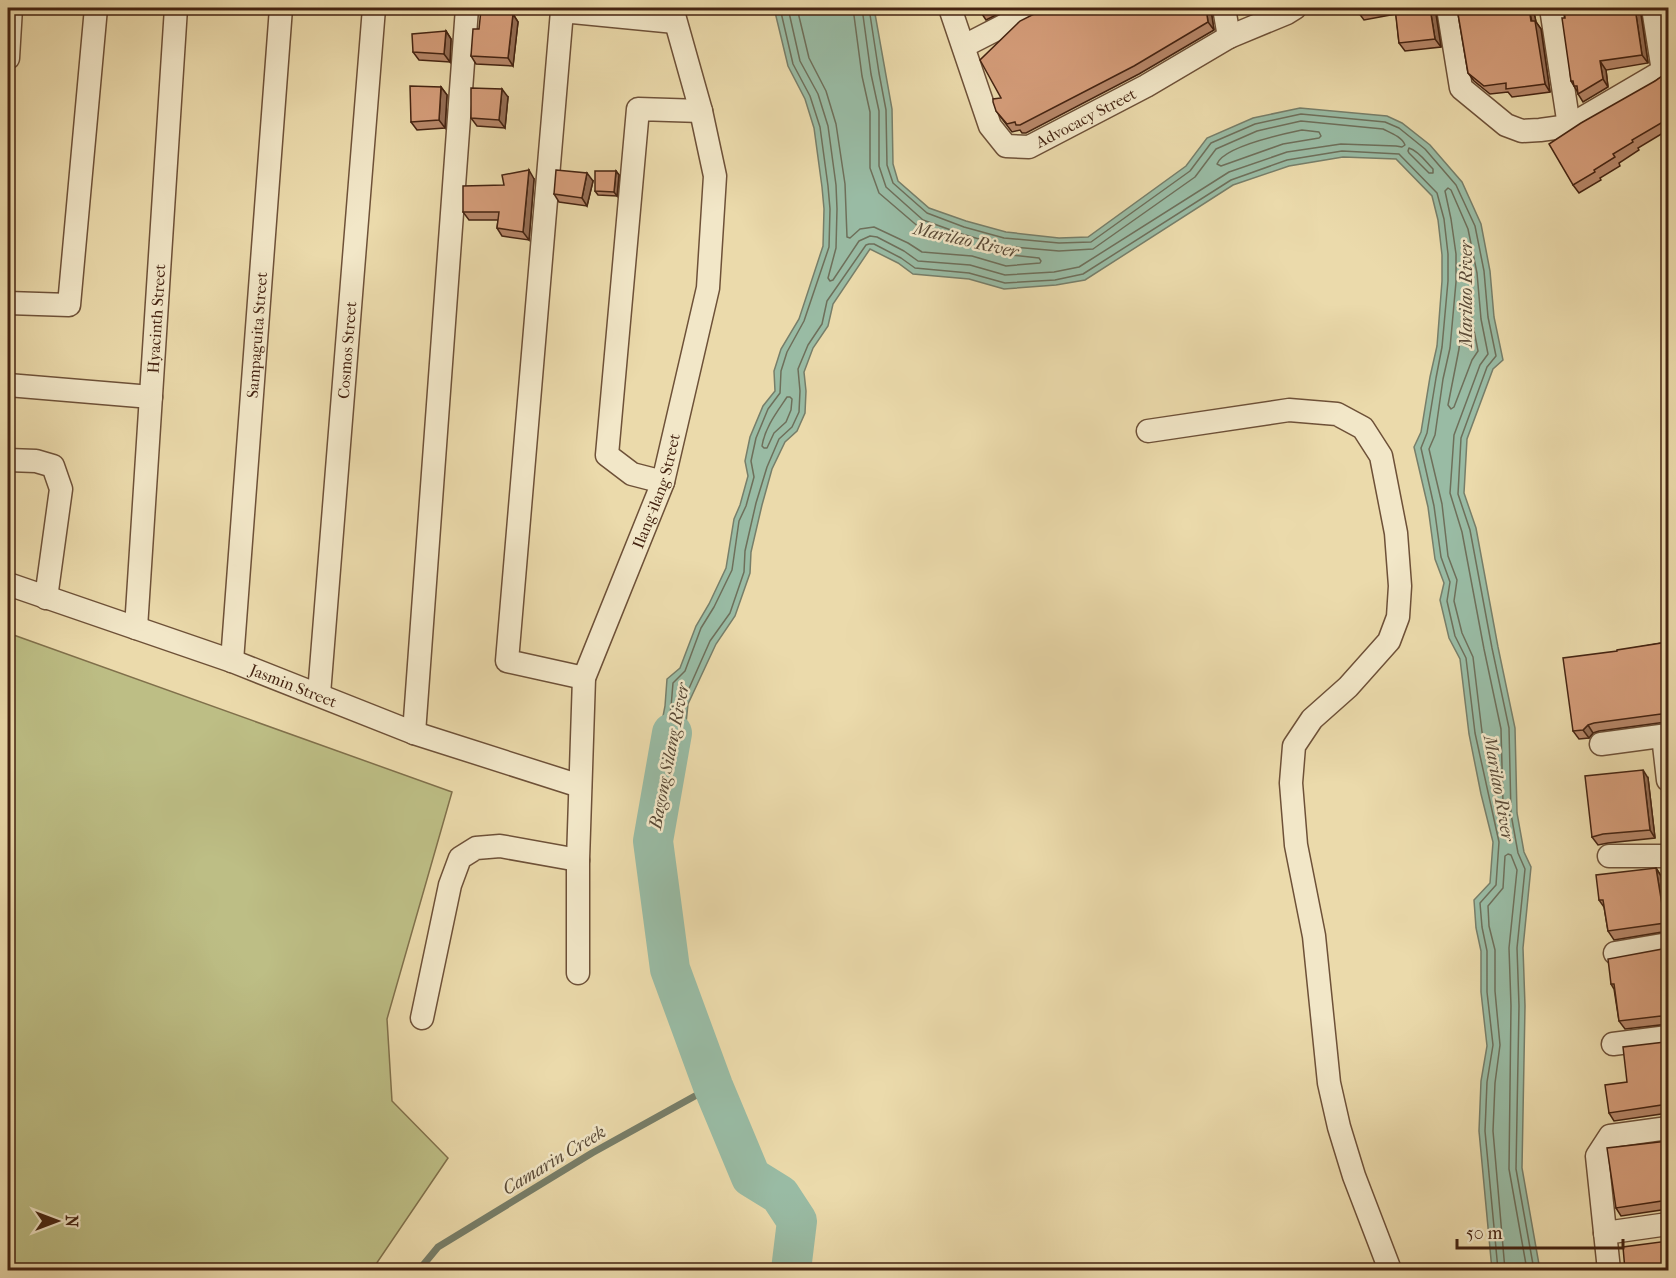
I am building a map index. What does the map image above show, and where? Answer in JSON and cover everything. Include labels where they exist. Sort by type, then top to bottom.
[{"type":"street","points":[[8,58],[11,8]]},
{"type":"street","points":[[8,303],[69,305],[96,8]]},
{"type":"street","name":"Hyacinth Street","points":[[136,628],[177,8]]},
{"type":"street","name":"Sampaguita Street","points":[[232,661],[281,8]]},
{"type":"street","name":"Cosmos Street","points":[[319,694],[374,8]]},
{"type":"street","points":[[414,732],[467,8]]},
{"type":"street","name":"Advocacy Street","points":[[951,8],[990,126],[1006,146],[1029,147],[1146,86],[1229,37],[1287,14],[1295,8]]},
{"type":"street","points":[[964,46],[1038,8]]},
{"type":"street","points":[[1224,8],[1229,37]]},
{"type":"street","points":[[1448,8],[1461,88],[1506,126],[1522,131],[1569,126],[1666,69],[1653,8]]},
{"type":"street","points":[[1551,8],[1569,126]]},
{"type":"street","points":[[584,678],[507,661],[562,11],[674,15]]},
{"type":"street","name":"Ilang-ilang Street","points":[[578,973],[578,860],[584,678],[663,482],[708,288],[715,176],[701,111],[674,15]]},
{"type":"street","points":[[663,482],[632,474],[607,455],[638,109],[701,111]]},
{"type":"street","points":[[8,385],[151,398]]},
{"type":"street","points":[[1148,431],[1289,410],[1337,414],[1363,428],[1381,456],[1396,533],[1400,586],[1398,617],[1389,641],[1348,687],[1312,719],[1294,746],[1290,783],[1296,845],[1314,936],[1329,1083],[1354,1176],[1390,1270]]},
{"type":"street","points":[[8,460],[36,461],[54,466],[61,489],[46,598]]},
{"type":"street","name":"Jasmin Street","points":[[8,584],[232,661],[414,732],[580,786]]},
{"type":"street","points":[[1601,744],[1666,736],[1668,780]]},
{"type":"street","points":[[422,1018],[450,885],[460,858],[477,848],[500,846],[578,860]]},
{"type":"street","points":[[1609,856],[1668,856]]},
{"type":"street","points":[[1615,953],[1668,944]]},
{"type":"street","points":[[1613,1044],[1668,1037]]},
{"type":"street","points":[[1609,1270],[1597,1156],[1610,1136],[1668,1128]]},
{"type":"street","points":[[1605,1233],[1668,1224]]},
{"type":"green space","points":[[8,633],[452,792],[387,1019],[392,1101],[448,1158],[372,1270],[8,1270]]},
{"type":"water","name":"Marilao River","points":[[774,8],[874,8],[892,109],[893,164],[898,181],[929,208],[1006,232],[1059,238],[1088,237],[1186,166],[1207,138],[1253,118],[1300,108],[1387,116],[1402,123],[1430,145],[1462,182],[1481,224],[1490,271],[1494,317],[1503,360],[1493,369],[1467,439],[1464,493],[1476,528],[1515,728],[1517,813],[1524,852],[1531,867],[1523,948],[1525,1006],[1522,1168],[1540,1270],[1492,1270],[1479,1131],[1481,1081],[1487,1046],[1481,992],[1481,951],[1476,928],[1474,900],[1490,883],[1493,842],[1469,734],[1460,659],[1449,638],[1440,600],[1444,583],[1435,559],[1428,507],[1414,447],[1421,432],[1437,346],[1442,281],[1438,220],[1432,196],[1396,159],[1343,157],[1289,166],[1233,185],[1085,280],[1056,285],[1004,289],[969,279],[913,274],[898,263],[870,249],[833,304],[828,326],[813,348],[804,372],[805,413],[797,431],[785,442],[772,469],[751,552],[750,573],[735,616],[716,644],[688,704],[682,762],[674,789],[650,784],[665,706],[667,679],[680,668],[696,626],[726,568],[734,519],[748,476],[745,461],[750,437],[763,406],[775,391],[774,371],[781,349],[799,319],[823,246],[824,209],[814,128],[805,99],[788,66]]},
{"type":"building","points":[[1043,8],[1206,8],[1208,22],[1134,66],[1020,125],[1016,125],[1015,122],[1007,124],[996,111],[993,99],[1001,98],[980,60],[1020,21]]},
{"type":"building","points":[[1358,8],[1381,8],[1358,12]]},
{"type":"building","points":[[1395,8],[1430,8],[1435,39],[1399,43]]},
{"type":"building","points":[[1457,8],[1529,8],[1531,21],[1535,21],[1545,84],[1506,89],[1506,83],[1484,86],[1468,73]]},
{"type":"building","points":[[1564,8],[1635,8],[1642,55],[1600,61],[1603,79],[1578,94],[1577,86],[1574,86],[1571,81],[1562,18],[1565,18]]},
{"type":"building","points":[[481,10],[513,14],[508,58],[471,56],[473,29],[479,29]]},
{"type":"building","points":[[446,31],[444,54],[413,52],[412,34]]},
{"type":"building","points":[[1668,72],[1668,119],[1632,140],[1633,142],[1613,154],[1615,157],[1573,185],[1549,144]]},
{"type":"building","points":[[410,86],[441,87],[439,120],[411,122]]},
{"type":"building","points":[[471,88],[502,89],[499,120],[471,118]]},
{"type":"building","points":[[529,170],[523,232],[497,228],[499,212],[463,212],[463,186],[504,185],[502,175]]},
{"type":"building","points":[[556,170],[587,173],[582,198],[554,194]]},
{"type":"building","points":[[595,171],[616,171],[614,192],[595,191]]},
{"type":"building","points":[[1668,642],[1668,716],[1661,714],[1594,723],[1583,730],[1573,731],[1563,658]]},
{"type":"building","points":[[1643,770],[1650,830],[1592,837],[1585,776]]},
{"type":"building","points":[[1656,868],[1665,923],[1608,931],[1603,900],[1599,900],[1596,875]]},
{"type":"building","points":[[1668,948],[1668,1017],[1619,1021],[1608,959]]},
{"type":"building","points":[[1668,1040],[1668,1104],[1609,1113],[1605,1085],[1627,1082],[1623,1047]]},
{"type":"building","points":[[1668,1141],[1668,1200],[1616,1208],[1607,1148]]},
{"type":"building","points":[[1668,1241],[1668,1270],[1625,1270],[1623,1247]]},
{"type":"waterway","name":"Bagong Silang River","points":[[672,733],[653,841],[670,969],[713,1086],[751,1177],[780,1195],[797,1221],[791,1270]]},
{"type":"waterway","name":"Camarin Creek","points":[[419,1270],[438,1247],[592,1153],[713,1086]]}]
